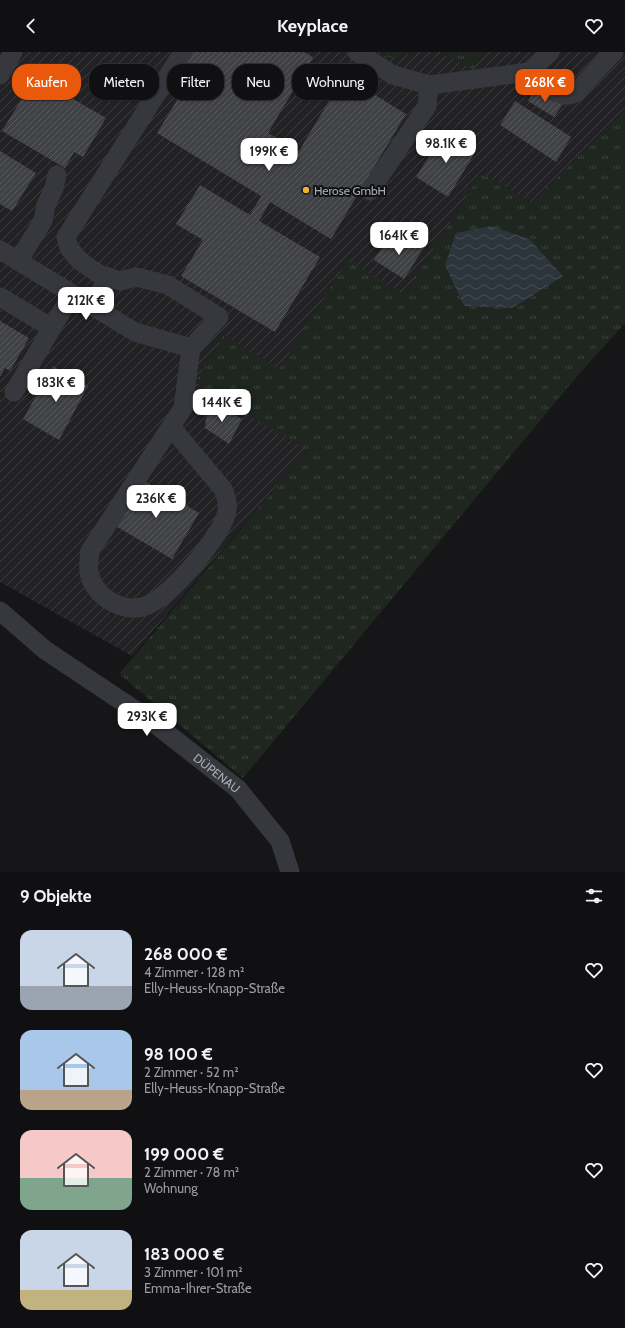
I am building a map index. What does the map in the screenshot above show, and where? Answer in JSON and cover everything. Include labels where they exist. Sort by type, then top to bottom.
[{"type":"street","points":[[0,74],[13,52]]},
{"type":"street","points":[[171,427],[223,488],[227,497],[228,507],[226,515],[215,535],[200,556],[161,598],[141,608],[123,606],[107,599],[91,582],[87,566],[90,551],[183,408],[191,348],[219,317],[168,285],[136,277],[120,281],[99,274],[80,261],[69,248],[66,237],[183,52]]},
{"type":"street","points":[[357,52],[392,75],[438,84],[529,72],[550,52]]},
{"type":"street","points":[[529,72],[561,96],[568,97],[575,93],[614,52]]},
{"type":"street","points":[[370,191],[427,106],[438,84]]},
{"type":"street","points":[[18,261],[43,221],[46,204],[54,188],[57,175]]},
{"type":"street","points":[[0,250],[135,332],[191,348]]},
{"type":"street","points":[[92,306],[108,277]]},
{"type":"street","points":[[14,392],[72,294]]},
{"type":"street","points":[[0,297],[52,328]]},
{"type":"street","name":"DÜPENAU","points":[[0,612],[45,650],[150,720],[238,789],[280,841],[290,872]]},
{"type":"shaded area","points":[[0,52],[380,52],[389,58],[414,52],[440,52],[472,69],[484,52],[625,52],[625,109],[532,203],[481,173],[307,450],[132,656],[0,582]]},
{"type":"green space","points":[[380,52],[414,52],[389,58]]},
{"type":"green space","points":[[440,52],[484,52],[472,69]]},
{"type":"green space","points":[[625,109],[625,323],[573,381],[243,778],[119,674],[307,450],[195,382],[224,335],[279,369],[348,260],[404,295],[481,173],[532,203]]},
{"type":"water","points":[[491,226],[529,239],[563,276],[512,308],[464,306],[445,265],[456,233]]},
{"type":"building","name":"Herose GmbH","points":[[191,52],[304,52],[313,57],[309,64],[292,64],[292,92],[268,133],[299,151],[330,100],[378,100],[378,97],[406,114],[331,239],[270,202],[259,221],[320,257],[275,332],[181,276],[203,240],[176,224],[200,185],[250,215],[261,196],[157,133],[177,100],[224,100],[224,64],[184,64]]},
{"type":"building","points":[[554,75],[566,82],[562,89],[550,81]]},
{"type":"building","points":[[536,88],[563,104],[554,117],[528,101]]},
{"type":"building","points":[[21,100],[75,100],[106,118],[83,157],[74,152],[65,168],[2,131]]},
{"type":"building","points":[[515,101],[571,137],[556,162],[500,125]]},
{"type":"building","points":[[445,131],[476,151],[448,197],[416,177]]},
{"type":"building","points":[[0,151],[36,173],[12,211],[0,204]]},
{"type":"building","points":[[401,234],[423,249],[404,279],[374,260],[388,238],[395,243]]},
{"type":"building","points":[[0,321],[29,338],[10,371],[5,368],[0,377]]},
{"type":"building","points":[[53,366],[88,386],[59,440],[23,419]]},
{"type":"building","points":[[212,402],[242,419],[229,444],[205,428],[206,418]]},
{"type":"building","points":[[141,479],[199,513],[172,559],[114,525]]},
{"type":"place","name":"Herose GmbH","points":[[306,190]]}]
